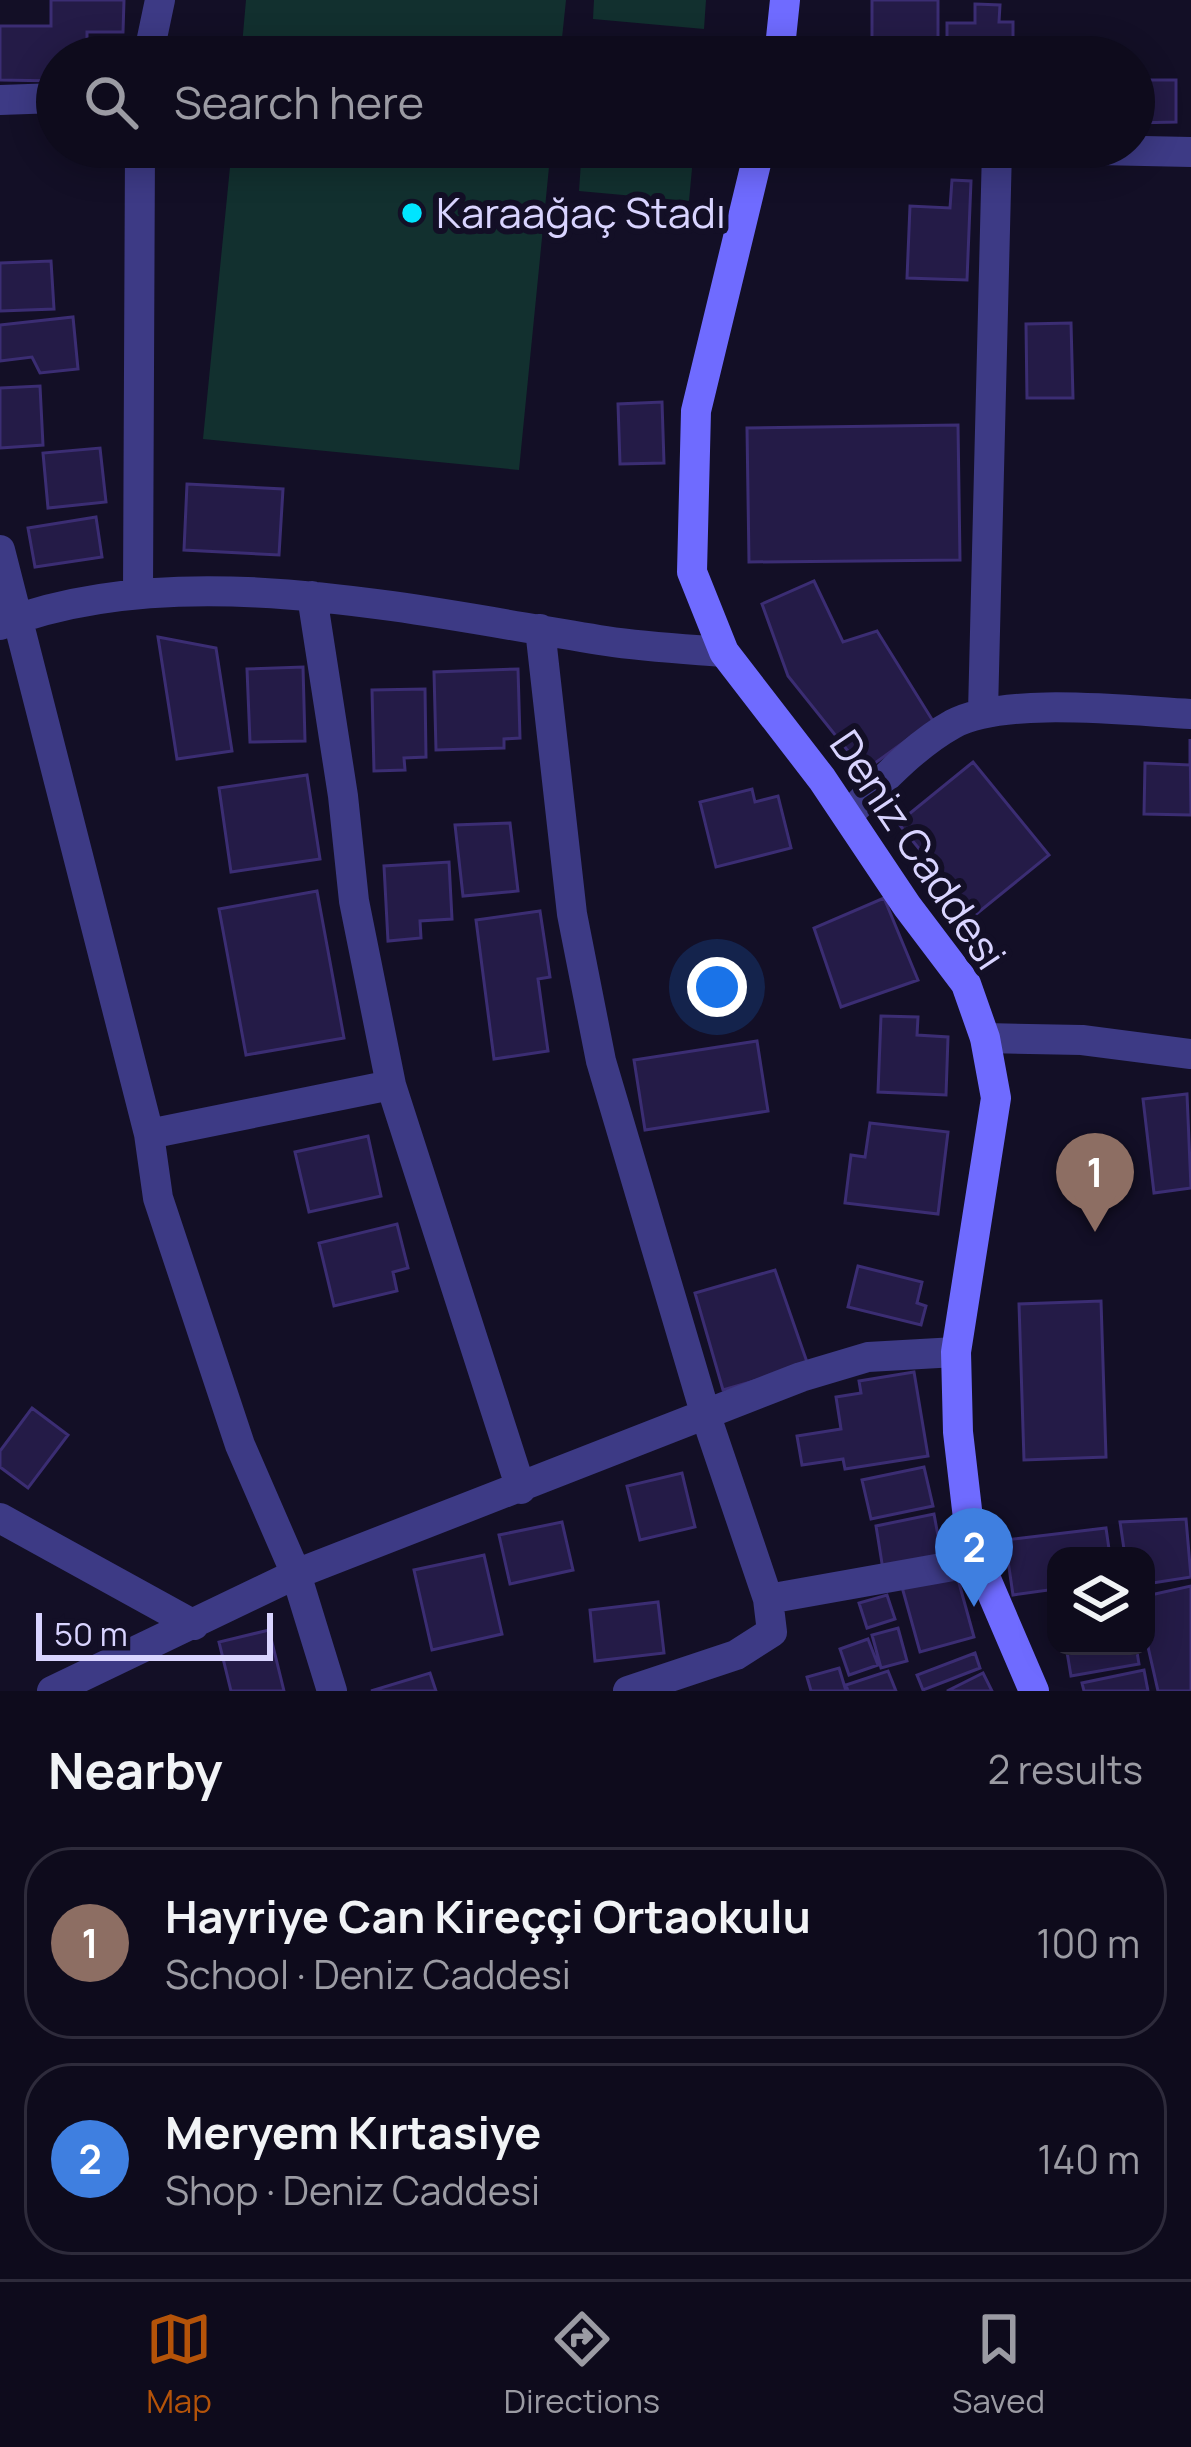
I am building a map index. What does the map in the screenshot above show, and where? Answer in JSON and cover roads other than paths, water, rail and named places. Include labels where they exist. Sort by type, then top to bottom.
[{"type":"street","points":[[152,36],[160,0]]},
{"type":"street","points":[[781,36],[785,0]]},
{"type":"street","points":[[0,100],[36,99]]},
{"type":"street","points":[[1155,151],[1191,152]]},
{"type":"street","points":[[138,593],[140,168]]},
{"type":"street","name":"Deniz Caddesi","points":[[755,168],[696,411],[692,572],[724,652],[848,815],[907,906],[966,984],[985,1038],[996,1098],[956,1352],[958,1432],[971,1544],[1034,1691]]},
{"type":"street","points":[[983,712],[997,168]]},
{"type":"street","points":[[0,550],[8,622],[149,1133],[158,1198],[240,1444],[296,1574],[332,1691]]},
{"type":"street","points":[[8,622],[138,593],[312,596],[609,642],[724,652]]},
{"type":"street","points":[[312,596],[354,901],[391,1085],[521,1489]]},
{"type":"street","points":[[541,629],[550,747],[572,914],[602,1061],[706,1416],[768,1599],[772,1632],[736,1655],[628,1691]]},
{"type":"street","points":[[848,815],[903,762],[952,725],[983,712],[1191,714]]},
{"type":"street","points":[[985,1038],[1082,1040],[1191,1054]]},
{"type":"street","points":[[149,1133],[391,1085]]},
{"type":"street","points":[[52,1691],[296,1574],[801,1377],[868,1358],[956,1352]]},
{"type":"street","points":[[0,1518],[194,1625]]},
{"type":"street","points":[[768,1599],[953,1566],[971,1544]]},
{"type":"place","name":"Karaağaç Stadı","points":[[412,213]]},
{"type":"place","name":"Hayriye Can Kireççi Ortaokulu","points":[[1095,1232]]},
{"type":"place","name":"Meryem Kırtasiye","points":[[974,1607]]}]
